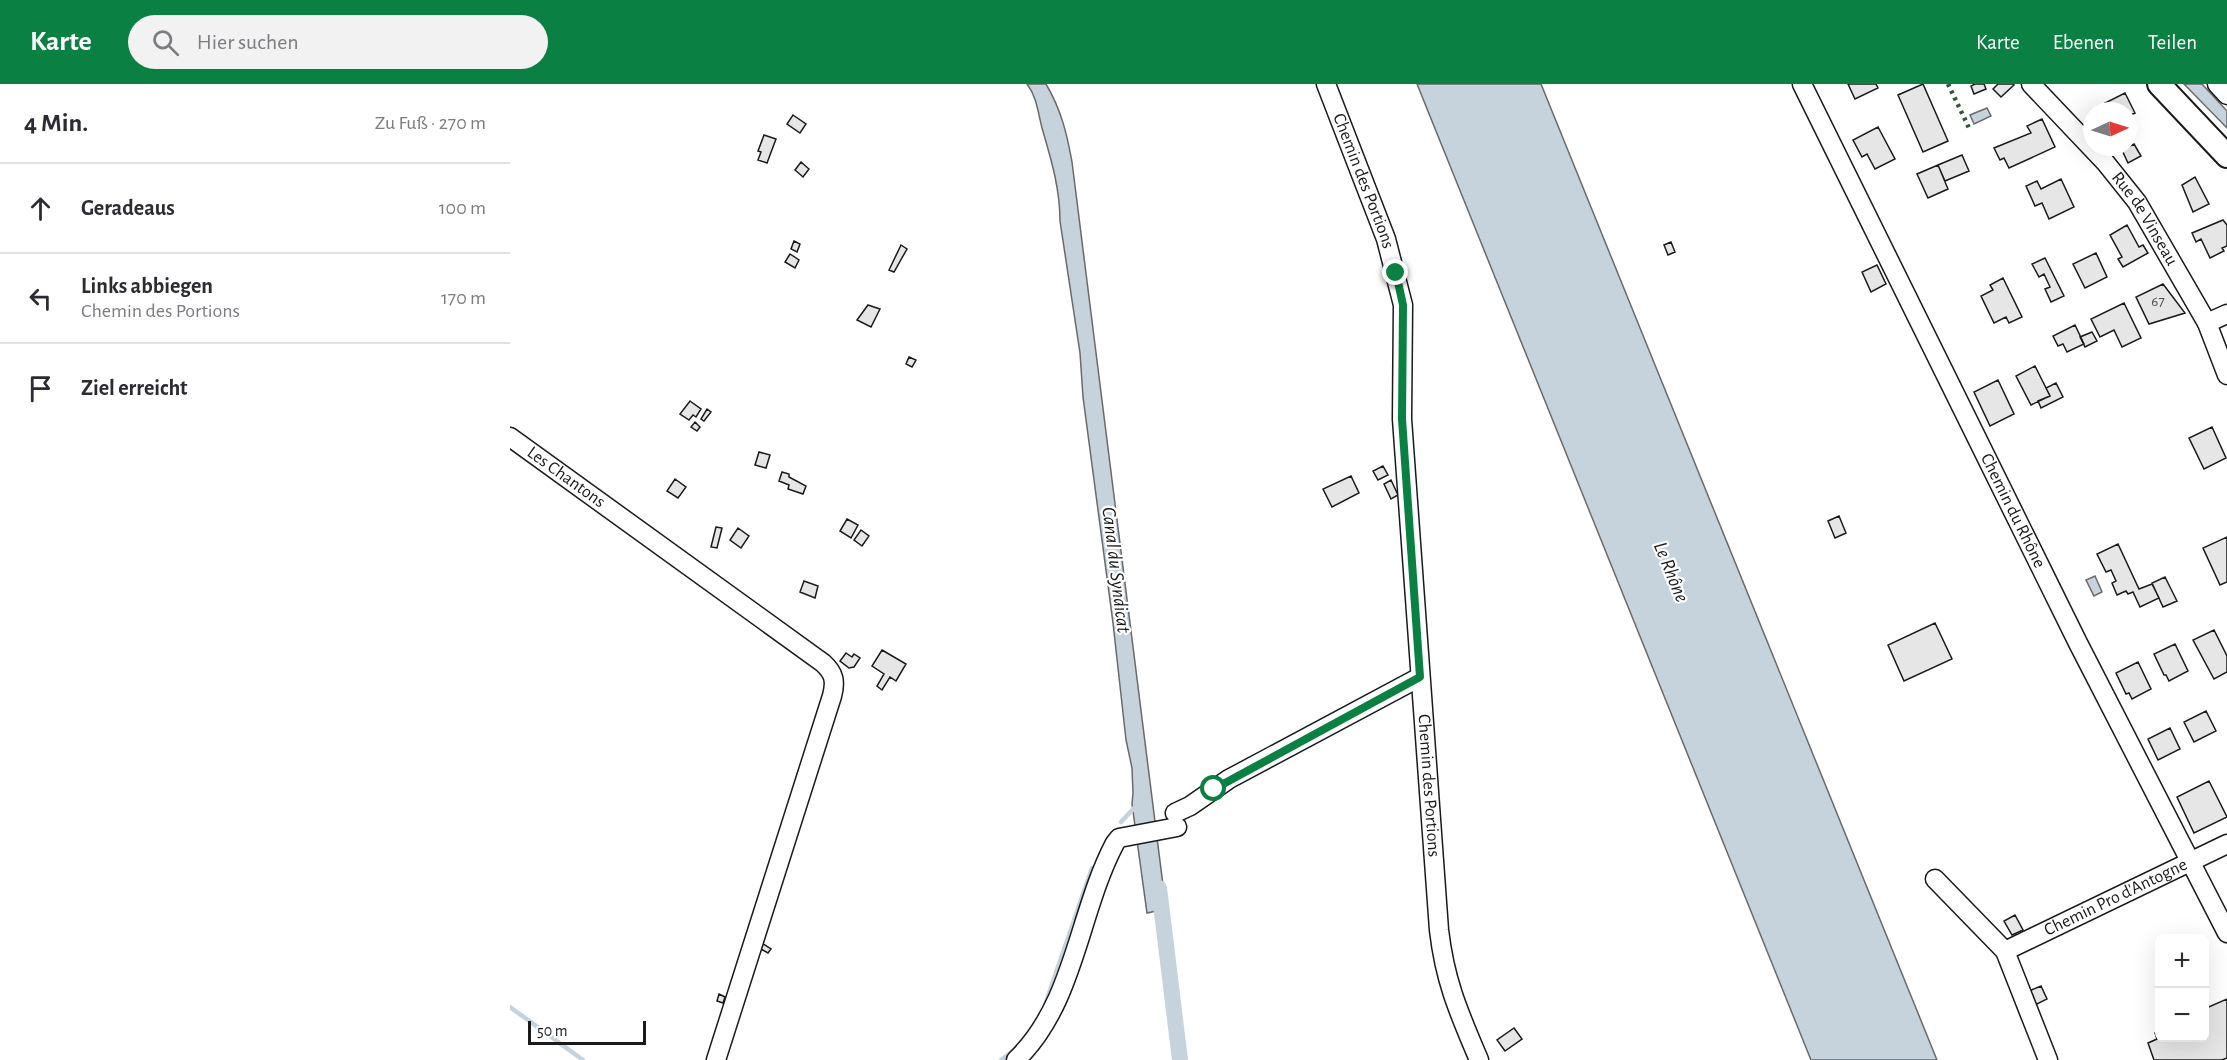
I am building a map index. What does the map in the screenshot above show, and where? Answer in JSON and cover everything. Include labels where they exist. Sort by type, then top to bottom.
[{"type":"main road","points":[[2159,84],[2227,156]]},
{"type":"street","name":"Chemin des Portions","points":[[1326,84],[1386,239],[1401,291],[1402,419],[1442,953],[1451,993],[1479,1060]]},
{"type":"street","name":"Chemin du Rhône","points":[[1802,84],[2078,644],[2227,933]]},
{"type":"street","name":"Rue de Vinseau","points":[[2031,84],[2105,162],[2137,202],[2207,323],[2227,375]]},
{"type":"street","points":[[2217,84],[2227,94]]},
{"type":"street","points":[[2207,323],[2227,314]]},
{"type":"street","name":"Les Chantons","points":[[510,437],[823,663],[835,681],[716,1060]]},
{"type":"street","points":[[1016,1060],[1037,1037],[1053,1009],[1107,860],[1114,843],[1119,838],[1174,823],[1190,806],[1229,779],[1420,677]]},
{"type":"street","name":"Chemin Pro d'Antogne","points":[[2005,951],[2227,844]]},
{"type":"street","points":[[1935,879],[2005,951],[2048,1060]]},
{"type":"water","name":"Canal du Syndicat","points":[[1027,84],[1046,84],[1063,122],[1072,162],[1166,909],[1147,913],[1132,804],[1132,768],[1126,740],[1083,397],[1080,353],[1058,197],[1037,105]]},
{"type":"water","name":"Le Rhône","points":[[1417,84],[1541,84],[1937,1060],[1811,1060]]},
{"type":"water","points":[[2184,84],[2202,84],[2227,111],[2227,128]]},
{"type":"water","points":[[1987,108],[1991,116],[1974,124],[1970,115]]},
{"type":"water","points":[[2095,576],[2102,592],[2094,596],[2086,580]]},
{"type":"building","points":[[1848,84],[1876,84],[1878,88],[1855,99]]},
{"type":"building","points":[[1923,84],[1948,141],[1923,152],[1898,95]]},
{"type":"building","points":[[1984,84],[1986,89],[1974,94],[1971,86]]},
{"type":"building","points":[[1998,84],[2014,85],[2001,97],[1993,89]]},
{"type":"building","points":[[2125,93],[2130,102],[2107,102]]},
{"type":"building","points":[[793,115],[806,124],[800,133],[787,124]]},
{"type":"building","points":[[2042,119],[2055,147],[2009,168],[2004,158],[2000,160],[1994,148],[2031,133],[2027,126]]},
{"type":"building","points":[[1878,127],[1895,159],[1875,169],[1867,154],[1862,157],[1853,140]]},
{"type":"building","points":[[764,135],[776,139],[767,163],[758,160],[761,152],[758,151]]},
{"type":"building","points":[[2137,149],[2141,156],[2128,163],[2125,156],[2137,156]]},
{"type":"building","points":[[1962,155],[1969,171],[1945,181],[1938,165]]},
{"type":"building","points":[[801,162],[809,169],[803,177],[795,170]]},
{"type":"building","points":[[1938,165],[1948,189],[1928,198],[1917,174]]},
{"type":"building","points":[[2195,177],[2209,204],[2193,212],[2182,185]]},
{"type":"building","points":[[2061,179],[2074,207],[2049,219],[2042,203],[2035,206],[2026,186],[2037,181],[2041,189]]},
{"type":"building","points":[[2223,220],[2227,225],[2227,246],[2222,248],[2224,251],[2210,258],[2201,239],[2196,242],[2192,233]]},
{"type":"building","points":[[2127,225],[2139,247],[2143,245],[2148,253],[2123,267],[2118,259],[2122,257],[2110,235]]},
{"type":"building","points":[[794,241],[800,244],[797,252],[791,249]]},
{"type":"building","points":[[1671,242],[1675,252],[1668,255],[1664,245]]},
{"type":"building","points":[[901,245],[907,249],[894,272],[889,270]]},
{"type":"building","points":[[2096,253],[2107,277],[2085,288],[2073,264]]},
{"type":"building","points":[[790,254],[799,260],[795,268],[785,262]]},
{"type":"building","points":[[2045,258],[2064,296],[2051,302],[2045,289],[2050,287],[2044,274],[2039,277],[2032,264]]},
{"type":"building","points":[[1877,265],[1886,284],[1871,292],[1862,272]]},
{"type":"building","points":[[2003,278],[2022,317],[2009,323],[2006,317],[1994,323],[1981,296],[1993,290],[1990,285]]},
{"type":"building","points":[[2163,284],[2185,313],[2149,324],[2136,297]]},
{"type":"building","points":[[2124,303],[2141,338],[2122,347],[2114,330],[2100,337],[2091,319]]},
{"type":"building","points":[[868,305],[880,309],[871,327],[857,320]]},
{"type":"building","points":[[2075,325],[2084,344],[2067,352],[2063,344],[2058,346],[2053,336]]},
{"type":"building","points":[[2092,332],[2097,341],[2085,347],[2080,337]]},
{"type":"building","points":[[909,357],[916,360],[912,367],[906,364]]},
{"type":"building","points":[[2035,366],[2050,396],[2031,405],[2016,376]]},
{"type":"building","points":[[1998,380],[2014,414],[1990,426],[1974,392]]},
{"type":"building","points":[[2056,383],[2063,397],[2041,408],[2038,401],[2050,396],[2046,388]]},
{"type":"building","points":[[690,401],[701,409],[696,417],[693,415],[689,420],[680,414]]},
{"type":"building","points":[[707,409],[711,412],[704,421],[701,419]]},
{"type":"building","points":[[695,422],[700,427],[697,431],[691,427]]},
{"type":"building","points":[[2212,427],[2226,458],[2204,469],[2189,438]]},
{"type":"building","points":[[759,452],[770,455],[766,468],[755,465]]},
{"type":"building","points":[[1383,466],[1388,475],[1378,480],[1373,471]]},
{"type":"building","points":[[782,472],[806,486],[803,494],[788,489],[789,485],[779,481]]},
{"type":"building","points":[[1351,476],[1359,493],[1332,507],[1323,489]]},
{"type":"building","points":[[675,479],[686,487],[678,498],[667,491]]},
{"type":"building","points":[[1391,480],[1398,495],[1391,499],[1384,484]]},
{"type":"building","points":[[1839,516],[1846,533],[1835,538],[1828,521]]},
{"type":"building","points":[[847,519],[858,525],[851,538],[840,531]]},
{"type":"building","points":[[716,527],[722,528],[717,548],[711,547]]},
{"type":"building","points":[[738,528],[749,536],[741,548],[730,540]]},
{"type":"building","points":[[861,530],[869,536],[862,546],[854,540]]},
{"type":"building","points":[[2227,537],[2227,582],[2220,585],[2203,548]]},
{"type":"building","points":[[2118,544],[2139,589],[2152,584],[2159,598],[2140,607],[2133,592],[2128,594],[2126,591],[2117,595],[2112,583],[2116,581],[2111,570],[2106,572],[2097,554]]},
{"type":"building","points":[[2165,577],[2177,601],[2163,607],[2152,583]]},
{"type":"building","points":[[804,581],[818,586],[815,598],[800,592]]},
{"type":"building","points":[[1935,623],[1952,659],[1904,681],[1888,645]]},
{"type":"building","points":[[2214,630],[2227,656],[2227,672],[2214,679],[2193,640]]},
{"type":"building","points":[[2175,644],[2188,671],[2169,681],[2154,654]]},
{"type":"building","points":[[882,650],[906,664],[896,681],[890,677],[882,690],[877,686],[884,674],[872,666]]},
{"type":"building","points":[[846,653],[860,658],[854,667],[849,668],[840,661]]},
{"type":"building","points":[[2138,662],[2151,689],[2132,699],[2129,693],[2126,694],[2116,673]]},
{"type":"building","points":[[2206,711],[2216,731],[2194,742],[2184,722]]},
{"type":"building","points":[[2170,728],[2180,749],[2158,760],[2148,739]]},
{"type":"building","points":[[2209,781],[2227,817],[2194,833],[2177,797]]},
{"type":"building","points":[[2015,915],[2023,930],[2012,935],[2004,921]]},
{"type":"building","points":[[762,943],[771,949],[768,953],[759,948]]},
{"type":"building","points":[[2041,986],[2047,999],[2035,1005],[2029,991]]},
{"type":"building","points":[[719,994],[725,997],[723,1003],[717,1001]]},
{"type":"building","points":[[2227,999],[2227,1058],[2222,1060],[2154,1060],[2148,1043],[2155,1040],[2155,1042],[2209,1042],[2209,1007]]},
{"type":"building","points":[[1514,1028],[1522,1039],[1505,1051],[1497,1040]]},
{"type":"waterway","points":[[1121,822],[1136,806]]},
{"type":"waterway","points":[[1045,1005],[1092,868]]},
{"type":"waterway","name":"Canal du Syndicat","points":[[1159,888],[1180,1060]]},
{"type":"waterway","points":[[510,1007],[583,1060]]},
{"type":"waterway","points":[[1001,1060],[1013,1051]]},
{"type":"hedge","points":[[1948,84],[1970,130]]},
{"type":"route","points":[[1214,789],[1420,677],[1402,419],[1403,305],[1396,273]]}]
